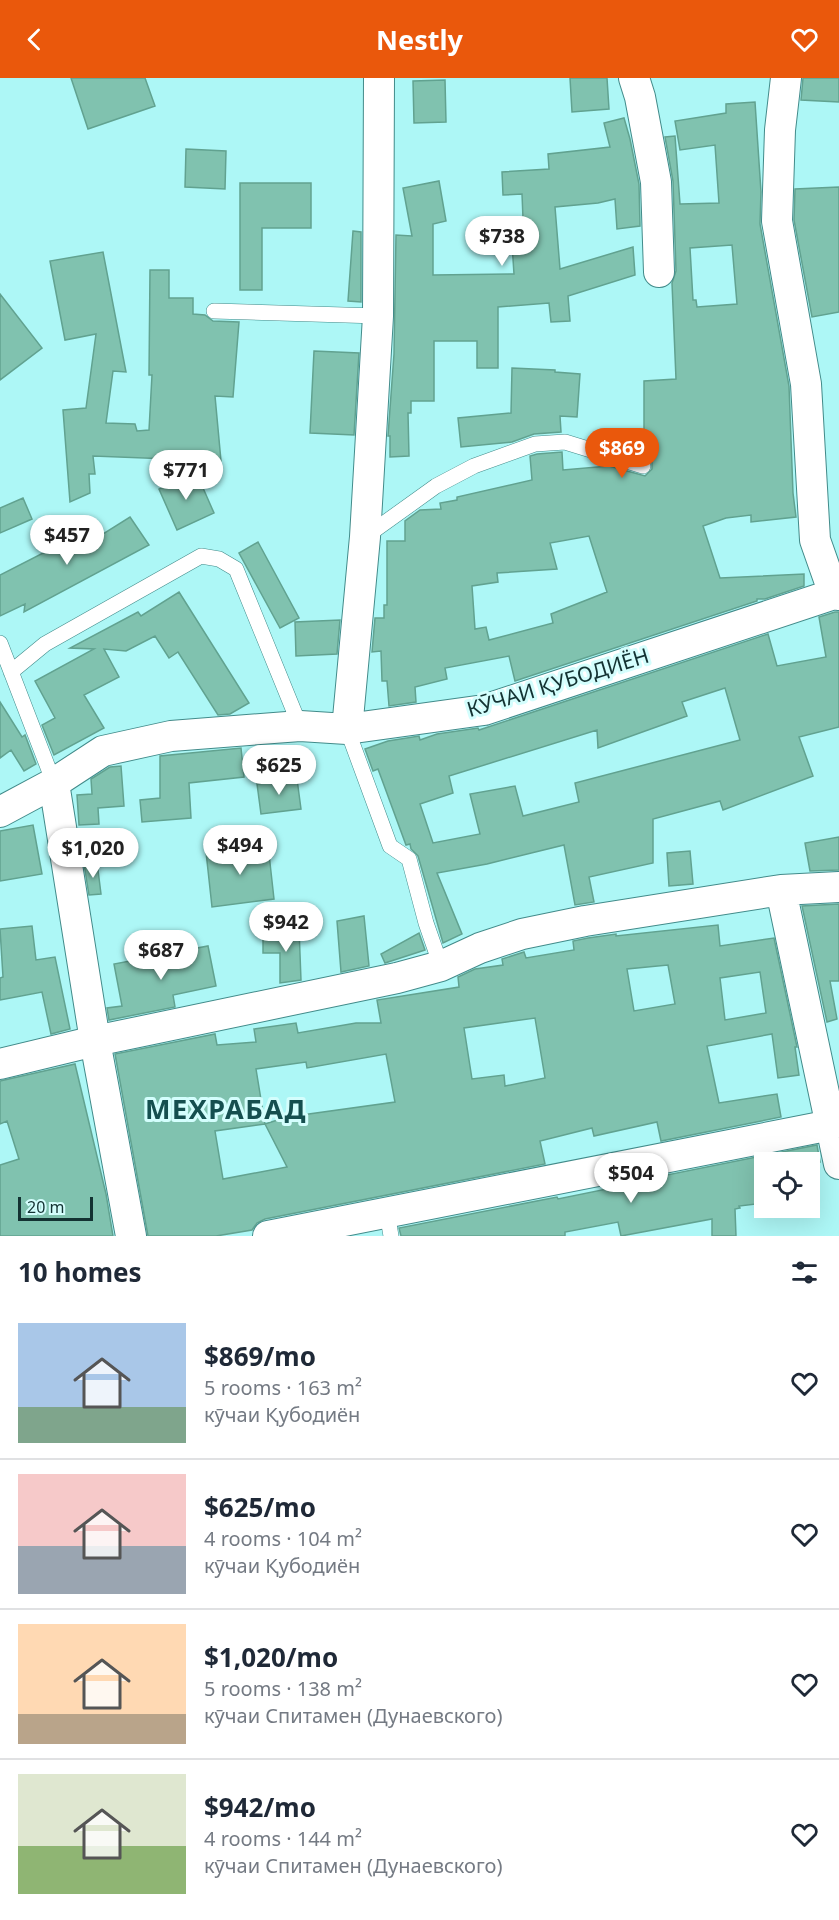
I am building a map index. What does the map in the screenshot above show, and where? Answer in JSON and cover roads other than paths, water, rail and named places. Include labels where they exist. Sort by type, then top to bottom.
[{"type":"street","points":[[634,78],[640,97],[656,182],[659,272]]},
{"type":"street","points":[[786,78],[780,130],[777,221],[806,384],[815,540],[837,595]]},
{"type":"street","points":[[347,729],[365,537],[378,316],[384,79]]},
{"type":"street","name":"КӮЧАИ ҚУБОДИЁН","points":[[0,812],[54,783],[103,751],[171,736],[300,726],[347,729],[484,710],[837,595]]},
{"type":"street","points":[[54,783],[95,1041],[131,1236]]},
{"type":"street","points":[[0,1064],[95,1041],[350,989],[441,966],[480,948],[522,934],[585,921],[781,890],[839,887]]},
{"type":"street","points":[[781,890],[832,1105],[839,1164]]},
{"type":"street","points":[[268,1236],[389,1224],[832,1105]]},
{"type":"lane","points":[[214,311],[378,316]]},
{"type":"lane","points":[[365,537],[436,486],[474,466],[535,444],[565,442],[643,466]]},
{"type":"lane","points":[[11,672],[45,645],[201,556],[219,559],[236,569],[300,726]]},
{"type":"lane","points":[[0,643],[54,783]]},
{"type":"lane","points":[[347,729],[390,846],[409,859],[426,923],[441,966]]},
{"type":"district","name":"МЕХРАБАД","points":[[226,1110]]}]
